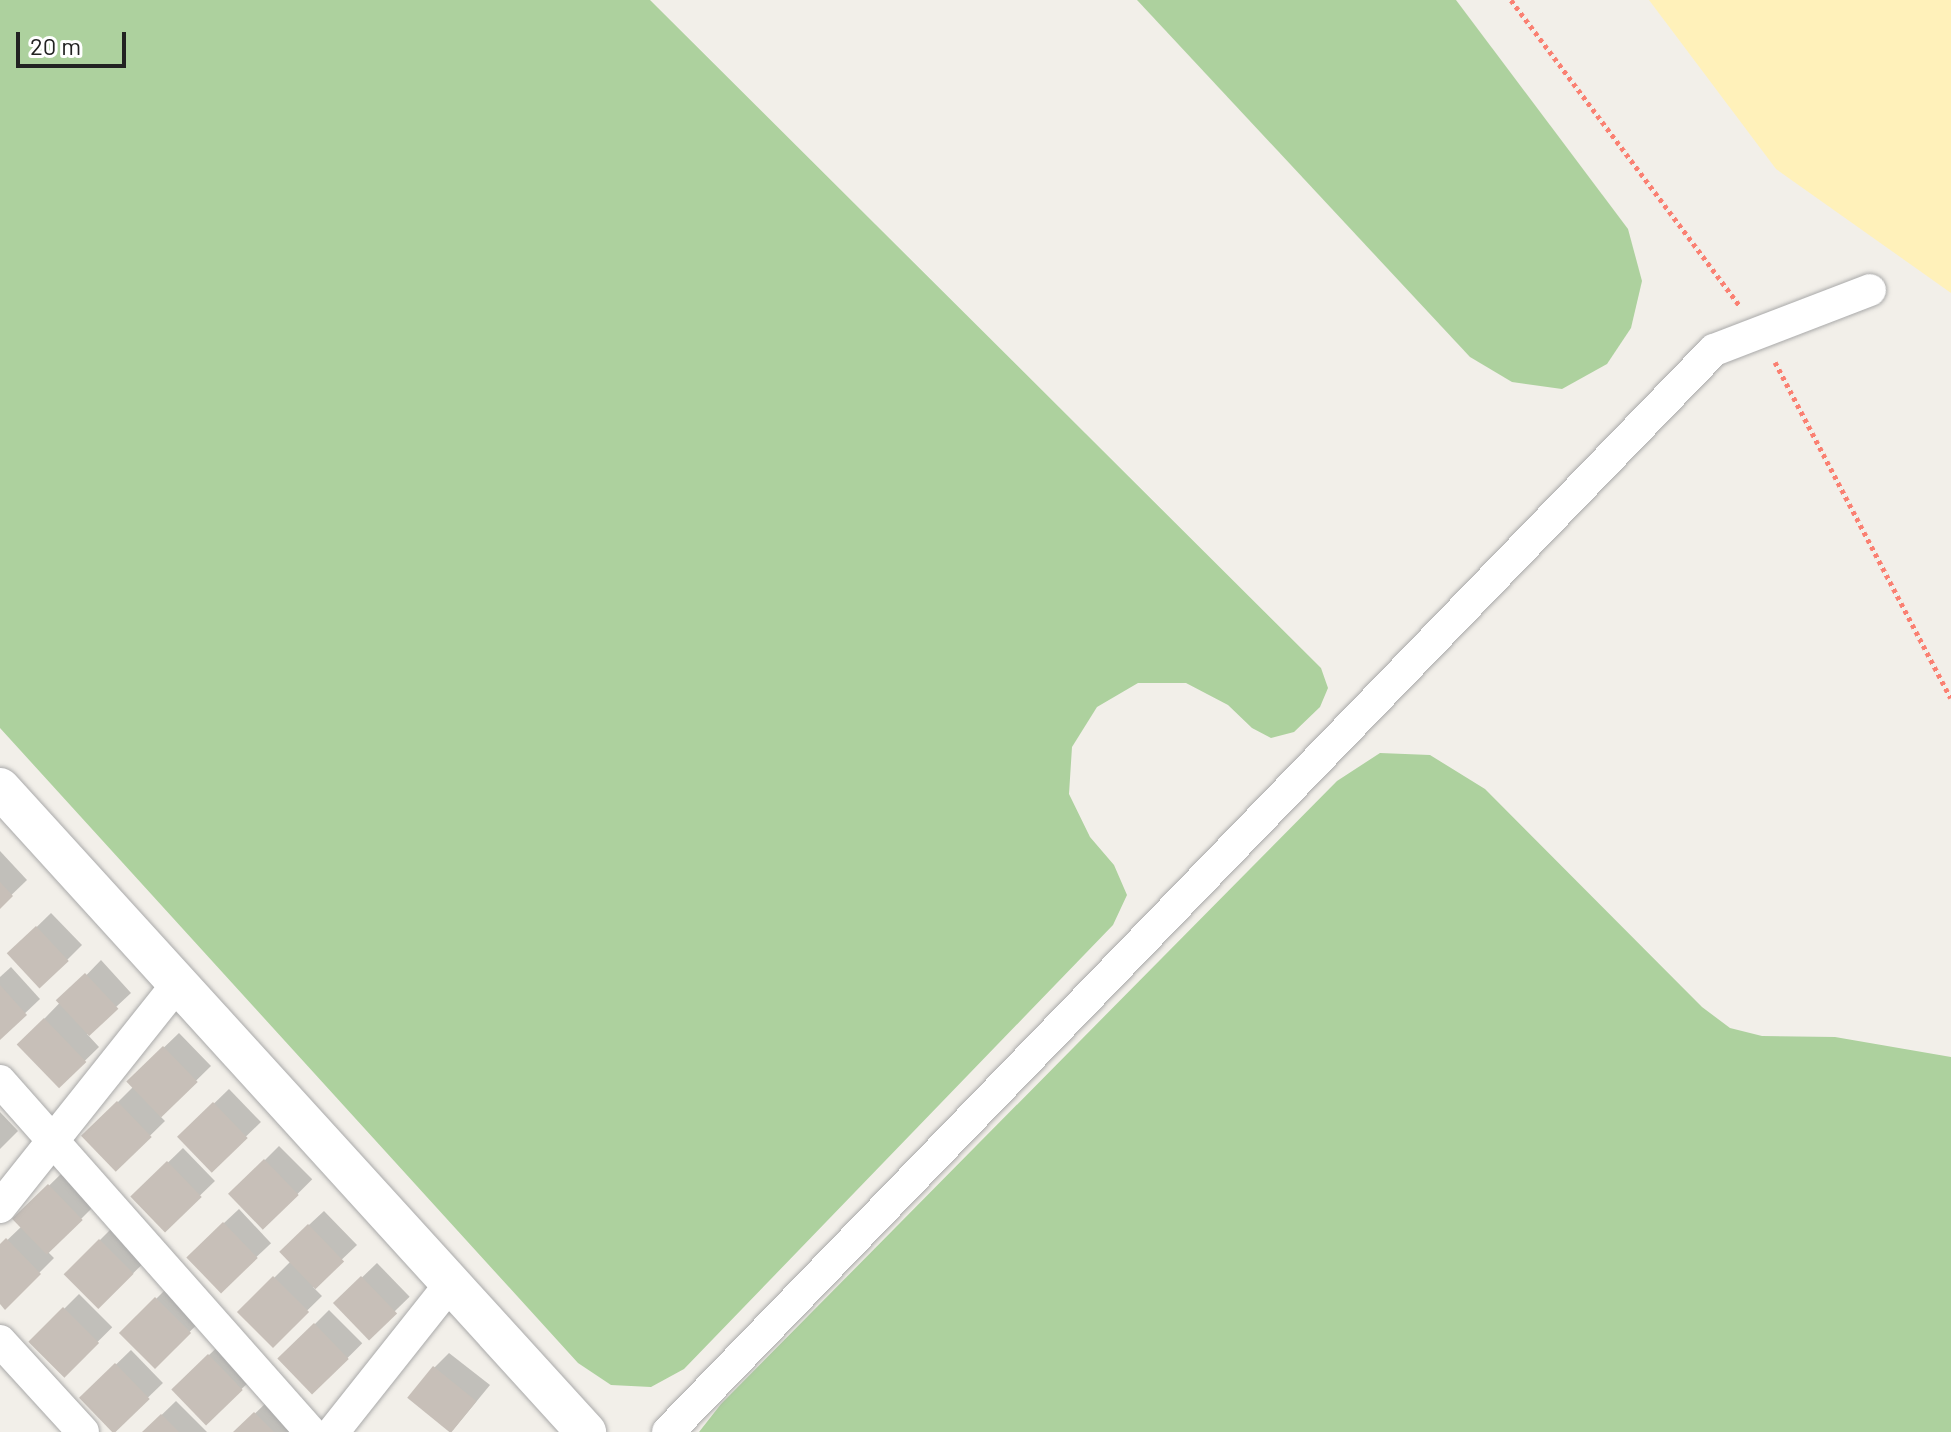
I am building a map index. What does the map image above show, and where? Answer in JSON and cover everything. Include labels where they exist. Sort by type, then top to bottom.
[{"type":"street","points":[[668,1432],[1714,350],[1870,290]]},
{"type":"street","points":[[0,788],[586,1432]]},
{"type":"street","points":[[0,1207],[178,983]]},
{"type":"street","points":[[0,1081],[310,1432]]},
{"type":"street","points":[[333,1432],[451,1283]]},
{"type":"street","points":[[0,1341],[83,1432]]},
{"type":"green space","points":[[0,0],[650,0],[1321,668],[1328,688],[1320,707],[1294,732],[1271,738],[1252,728],[1228,705],[1186,683],[1138,683],[1097,707],[1072,747],[1069,794],[1090,837],[1114,865],[1127,895],[1113,925],[684,1369],[651,1387],[611,1385],[578,1363],[0,728]]},
{"type":"green space","points":[[1137,0],[1456,0],[1628,229],[1642,281],[1631,328],[1607,364],[1562,389],[1512,382],[1470,357]]},
{"type":"green space","points":[[1380,753],[1430,755],[1485,789],[1702,1007],[1730,1028],[1762,1036],[1835,1037],[1951,1057],[1951,1432],[699,1432],[721,1404],[1337,781]]},
{"type":"sand","points":[[1649,0],[1951,0],[1951,293],[1776,169]]},
{"type":"building","points":[[0,882],[13,896],[0,909]]},
{"type":"building","points":[[36,926],[69,961],[39,988],[7,953]]},
{"type":"building","points":[[85,973],[118,1009],[89,1036],[56,1000]]},
{"type":"building","points":[[0,985],[27,1015],[0,1040]]},
{"type":"building","points":[[44,1018],[86,1062],[59,1088],[17,1044]]},
{"type":"building","points":[[163,1046],[198,1082],[161,1117],[126,1081]]},
{"type":"building","points":[[117,1101],[152,1137],[116,1172],[81,1136]]},
{"type":"building","points":[[213,1102],[248,1138],[212,1173],[177,1137]]},
{"type":"building","points":[[264,1159],[299,1195],[263,1230],[228,1194]]},
{"type":"building","points":[[167,1161],[202,1197],[165,1232],[130,1196]]},
{"type":"building","points":[[48,1184],[83,1220],[47,1255],[12,1219]]},
{"type":"building","points":[[223,1222],[258,1258],[221,1293],[186,1257]]},
{"type":"building","points":[[308,1224],[344,1261],[315,1289],[279,1252]]},
{"type":"building","points":[[6,1238],[41,1274],[5,1310],[0,1304],[0,1244]]},
{"type":"building","points":[[99,1239],[134,1274],[98,1309],[64,1274]]},
{"type":"building","points":[[273,1276],[309,1312],[273,1348],[237,1312]]},
{"type":"building","points":[[361,1276],[397,1313],[369,1340],[333,1303]]},
{"type":"building","points":[[155,1297],[191,1333],[155,1369],[119,1333]]},
{"type":"building","points":[[63,1307],[99,1343],[64,1378],[28,1342]]},
{"type":"building","points":[[314,1323],[349,1359],[312,1394],[277,1358]]},
{"type":"building","points":[[208,1354],[243,1390],[206,1425],[171,1389]]},
{"type":"building","points":[[115,1363],[150,1399],[112,1432],[79,1398]]},
{"type":"building","points":[[433,1366],[477,1401],[449,1432],[407,1398]]},
{"type":"building","points":[[254,1412],[274,1432],[233,1432]]},
{"type":"building","points":[[161,1414],[179,1432],[142,1432]]}]
